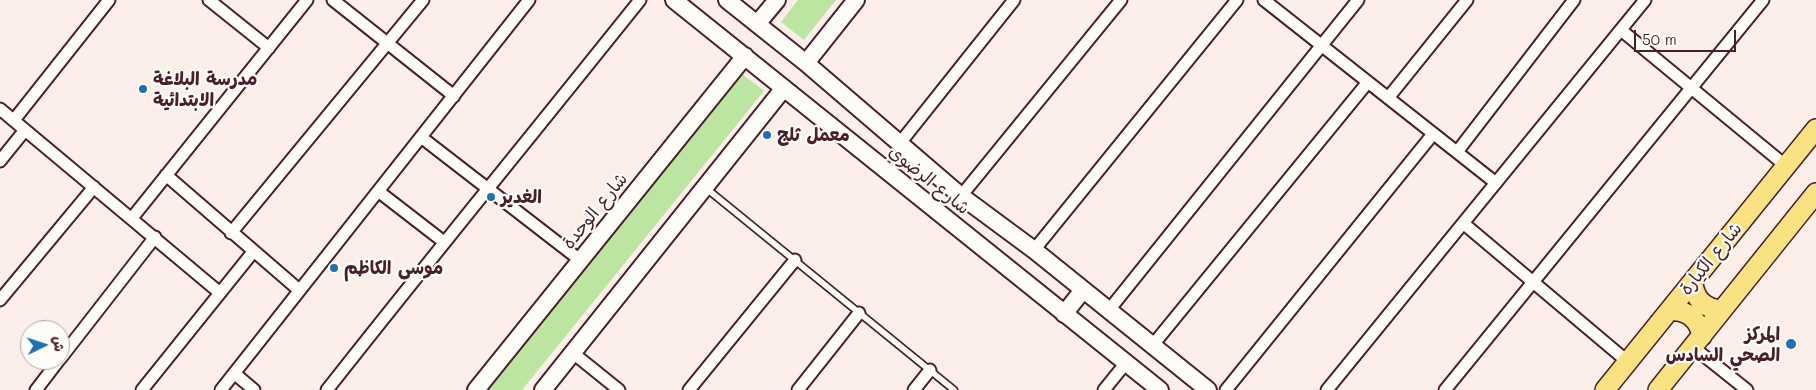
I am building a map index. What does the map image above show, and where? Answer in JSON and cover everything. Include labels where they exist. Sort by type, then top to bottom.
[{"type":"main road","name":"شارع الكيارة","points":[[1606,390],[1816,129]]},
{"type":"main road","points":[[1658,390],[1816,193]]},
{"type":"main road","points":[[1693,282],[1696,295],[1704,304],[1722,310]]},
{"type":"main road","points":[[1670,311],[1681,311],[1691,316],[1698,325],[1698,342]]},
{"type":"street","points":[[14,120],[109,0]]},
{"type":"street","points":[[209,0],[222,4],[269,48]]},
{"type":"street","points":[[132,218],[307,0]]},
{"type":"street","points":[[333,0],[454,96]]},
{"type":"street","points":[[231,233],[423,0]]},
{"type":"street","points":[[221,390],[529,0]]},
{"type":"street","points":[[328,390],[444,242],[640,0]]},
{"type":"street","name":"شارع الرضوي","points":[[674,0],[1125,364],[1160,390]]},
{"type":"street","name":"شارع الرضوي","points":[[727,0],[806,62],[961,196],[1034,250],[1208,390]]},
{"type":"street","points":[[757,24],[777,0]]},
{"type":"street","points":[[806,62],[856,0]]},
{"type":"street","points":[[900,143],[1014,0]]},
{"type":"street","points":[[961,196],[1120,0]]},
{"type":"street","points":[[1034,250],[1237,0]]},
{"type":"street","points":[[1264,0],[1496,183]]},
{"type":"street","points":[[1109,310],[1358,0]]},
{"type":"street","points":[[1388,98],[1467,0]]},
{"type":"street","points":[[1457,152],[1574,0]]},
{"type":"street","points":[[1326,390],[1646,0]]},
{"type":"street","points":[[1445,390],[1763,0]]},
{"type":"street","points":[[1621,30],[1786,166]]},
{"type":"street","name":"شارع الوحدة","points":[[476,390],[745,56]]},
{"type":"street","points":[[1152,346],[1368,82]]},
{"type":"street","points":[[544,390],[784,88]]},
{"type":"street","points":[[0,109],[220,293]]},
{"type":"street","points":[[0,161],[26,130]]},
{"type":"street","points":[[1226,390],[1434,134]]},
{"type":"street","points":[[421,138],[580,260]]},
{"type":"street","points":[[166,175],[299,290]]},
{"type":"street","points":[[0,300],[94,187]]},
{"type":"street","points":[[378,190],[444,242]]},
{"type":"street","points":[[1463,223],[1628,362]]},
{"type":"street","points":[[70,346],[155,237]]},
{"type":"street","points":[[142,390],[253,252]]},
{"type":"street","points":[[689,390],[795,260]]},
{"type":"street","points":[[1064,314],[1083,290]]},
{"type":"street","points":[[798,390],[860,313]]},
{"type":"street","points":[[1698,342],[1747,390]]},
{"type":"street","points":[[573,353],[620,390]]},
{"type":"street","points":[[1104,390],[1125,364]]},
{"type":"street","points":[[36,390],[51,370]]},
{"type":"street","points":[[914,390],[930,370]]},
{"type":"street","points":[[234,373],[254,390]]},
{"type":"lane","points":[[705,187],[954,390]]},
{"type":"green space","points":[[798,0],[836,0],[804,40],[781,22]]},
{"type":"green space","points":[[741,73],[764,91],[522,390],[488,390]]},
{"type":"place","name":"مدرسة البلاغة الابتدائية","points":[[143,89]]},
{"type":"place","name":"معمل ثلج","points":[[767,135]]},
{"type":"place","name":"الغدير","points":[[491,197]]},
{"type":"place","name":"موسى الكاظم","points":[[334,268]]},
{"type":"place","name":"المركز الصحي السادس","points":[[1791,344]]}]
